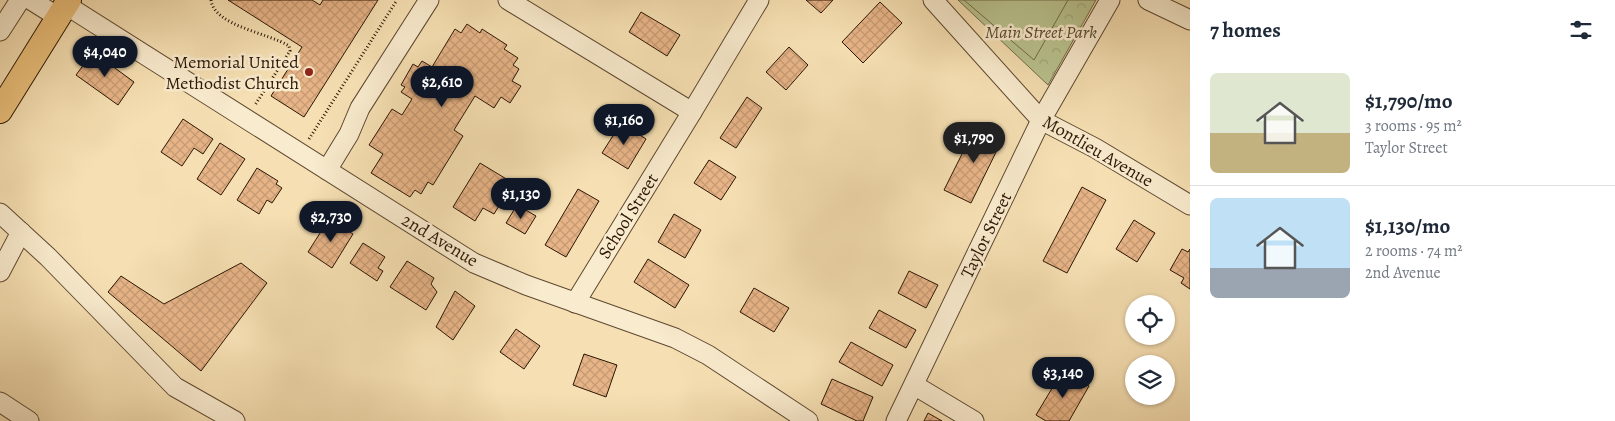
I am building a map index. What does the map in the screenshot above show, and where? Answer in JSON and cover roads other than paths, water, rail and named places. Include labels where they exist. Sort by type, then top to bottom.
[{"type":"main road","points":[[0,111],[64,7]]},
{"type":"street","points":[[0,31],[20,0]]},
{"type":"street","name":"2nd Avenue","points":[[31,0],[64,7],[301,153],[474,263],[575,303],[675,338],[708,355],[808,421]]},
{"type":"street","points":[[327,170],[349,134],[360,108],[429,0]]},
{"type":"street","points":[[508,0],[692,112]]},
{"type":"street","name":"School Street","points":[[575,303],[759,0]]},
{"type":"street","name":"Montlieu Avenue","points":[[933,0],[1041,120],[1095,148],[1190,205]]},
{"type":"street","name":"Taylor Street","points":[[896,421],[1041,120],[1110,0]]},
{"type":"street","points":[[1148,0],[1190,20]]},
{"type":"street","points":[[0,212],[48,257],[176,387],[235,421]]},
{"type":"street","points":[[0,272],[21,232]]},
{"type":"street","points":[[914,385],[974,421]]},
{"type":"street","points":[[0,402],[29,421]]},
{"type":"place","name":"Memorial United Methodist Church","points":[[309,72]]},
{"type":"park label","name":"Main Street Park","points":[[1041,32]]}]
